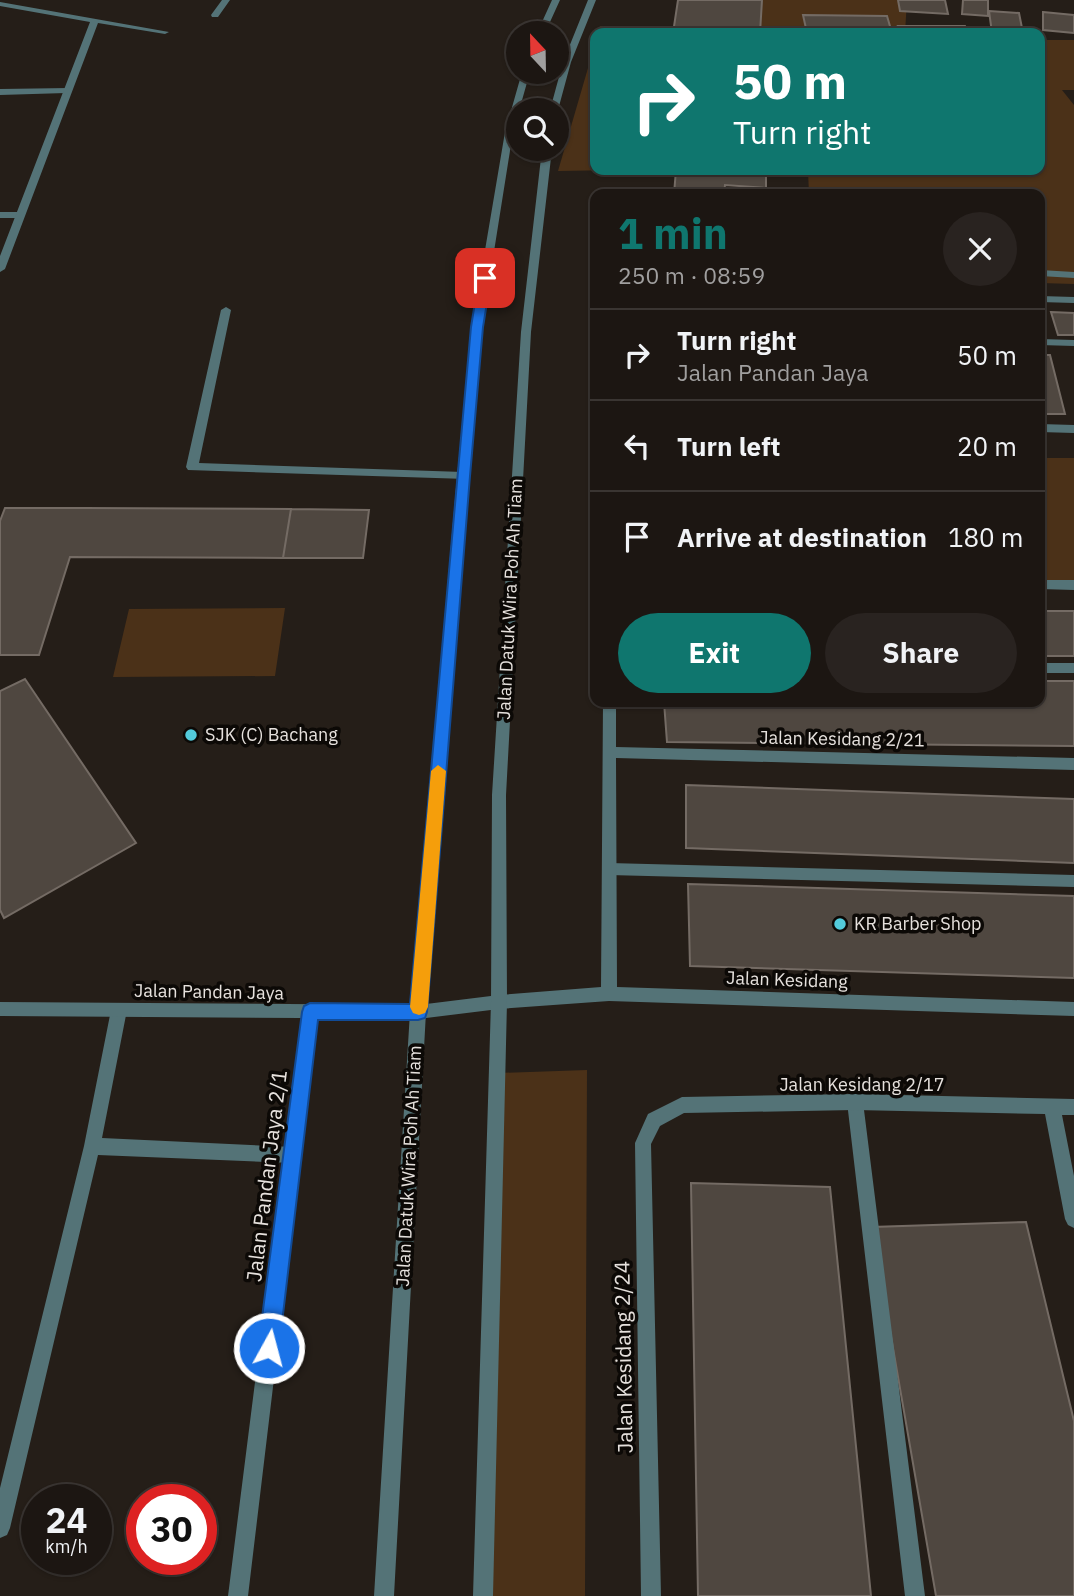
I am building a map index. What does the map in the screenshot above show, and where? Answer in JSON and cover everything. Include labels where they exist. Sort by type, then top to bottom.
[{"type":"street","points":[[215,15],[226,0]]},
{"type":"street","points":[[546,21],[556,0]]},
{"type":"street","points":[[557,98],[567,62],[592,0]]},
{"type":"street","points":[[0,4],[165,32]]},
{"type":"street","points":[[0,269],[94,20]]},
{"type":"street","name":"Jalan Datuk Wira Poh Ah Tiam","points":[[384,1596],[418,1012],[463,476],[481,301],[509,131],[523,84]]},
{"type":"street","points":[[0,92],[66,90]]},
{"type":"street","name":"Jalan Datuk Wira Poh Ah Tiam","points":[[483,1596],[499,1002],[500,769],[526,332],[546,161]]},
{"type":"street","points":[[0,215],[19,215]]},
{"type":"street","points":[[1045,273],[1074,275]]},
{"type":"street","points":[[1045,299],[1074,300]]},
{"type":"street","points":[[226,310],[192,467],[463,476]]},
{"type":"street","points":[[1045,342],[1074,343]]},
{"type":"street","points":[[1045,428],[1074,429]]},
{"type":"street","points":[[1045,585],[1074,585]]},
{"type":"street","points":[[1045,668],[1074,668]]},
{"type":"street","points":[[609,707],[609,994]]},
{"type":"street","name":"Jalan Kesidang 2/21","points":[[609,752],[1074,764]]},
{"type":"street","points":[[610,869],[1074,881]]},
{"type":"street","name":"Jalan Kesidang","points":[[418,1012],[499,1002],[609,994],[1074,1009]]},
{"type":"street","name":"Jalan Pandan Jaya","points":[[0,1009],[418,1012]]},
{"type":"street","points":[[0,1528],[92,1146],[120,1010]]},
{"type":"street","name":"Jalan Pandan Jaya 2/1","points":[[238,1596],[310,1012]]},
{"type":"street","points":[[855,1102],[915,1596]]},
{"type":"street","name":"Jalan Kesidang 2/17","points":[[654,1120],[682,1105],[855,1102],[1074,1107]]},
{"type":"street","points":[[1052,1106],[1074,1219]]},
{"type":"street","name":"Jalan Kesidang 2/24","points":[[651,1596],[643,1143],[654,1120]]},
{"type":"street","points":[[92,1146],[293,1155]]},
{"type":"shaded area","points":[[762,0],[907,0],[905,28],[760,28]]},
{"type":"shaded area","points":[[600,26],[707,28],[599,28]]},
{"type":"shaded area","points":[[1045,40],[1074,40],[1074,90],[1062,90],[1074,105],[1074,284],[1045,283],[1045,189],[809,189],[808,175],[1045,175]]},
{"type":"shaded area","points":[[590,61],[590,170],[558,171],[561,161],[569,161],[569,133]]},
{"type":"shaded area","points":[[1045,458],[1074,458],[1074,586],[1045,585]]},
{"type":"shaded area","points":[[285,608],[275,676],[113,677],[129,609]]},
{"type":"shaded area","points":[[587,1070],[585,1596],[483,1596],[497,1073]]},
{"type":"building","points":[[678,0],[762,0],[760,28],[674,28]]},
{"type":"building","points":[[898,0],[945,0],[948,14],[900,11]]},
{"type":"building","points":[[963,0],[988,0],[988,16],[962,14]]},
{"type":"building","points":[[989,11],[1019,13],[1022,28],[991,28]]},
{"type":"building","points":[[1043,12],[1074,15],[1074,33],[1043,28]]},
{"type":"building","points":[[803,15],[887,16],[891,28],[806,28]]},
{"type":"building","points":[[898,26],[966,28],[899,28]]},
{"type":"building","points":[[676,175],[766,175],[766,188],[725,185],[725,189],[674,189]]},
{"type":"building","points":[[1051,312],[1074,313],[1074,335],[1058,335]]},
{"type":"building","points":[[1045,355],[1050,355],[1065,414],[1045,414]]},
{"type":"building","points":[[5,508],[291,509],[283,558],[70,557],[39,655],[0,655],[0,521]]},
{"type":"building","points":[[291,509],[369,510],[363,558],[283,558]]},
{"type":"building","points":[[1045,611],[1074,611],[1074,656],[1045,656]]},
{"type":"building","points":[[25,679],[136,843],[4,918],[0,910],[0,691]]},
{"type":"building","points":[[1045,681],[1074,681],[1074,746],[667,742],[664,707],[1045,707]]},
{"type":"building","points":[[686,785],[1074,799],[1074,863],[686,848]]},
{"type":"building","points":[[688,884],[1074,896],[1074,978],[690,966]]},
{"type":"building","points":[[691,1183],[830,1187],[871,1596],[698,1596]]},
{"type":"building","points":[[1026,1222],[1074,1421],[1074,1596],[936,1596],[872,1227]]},
{"type":"slow traffic","points":[[419,1007],[438,771]]},
{"type":"place","name":"SJK (C) Bachang","points":[[191,735]]},
{"type":"place","name":"KR Barber Shop","points":[[840,924]]},
{"type":"route","points":[[269,1348],[310,1012],[418,1012],[463,476],[477,327],[485,278]]}]
